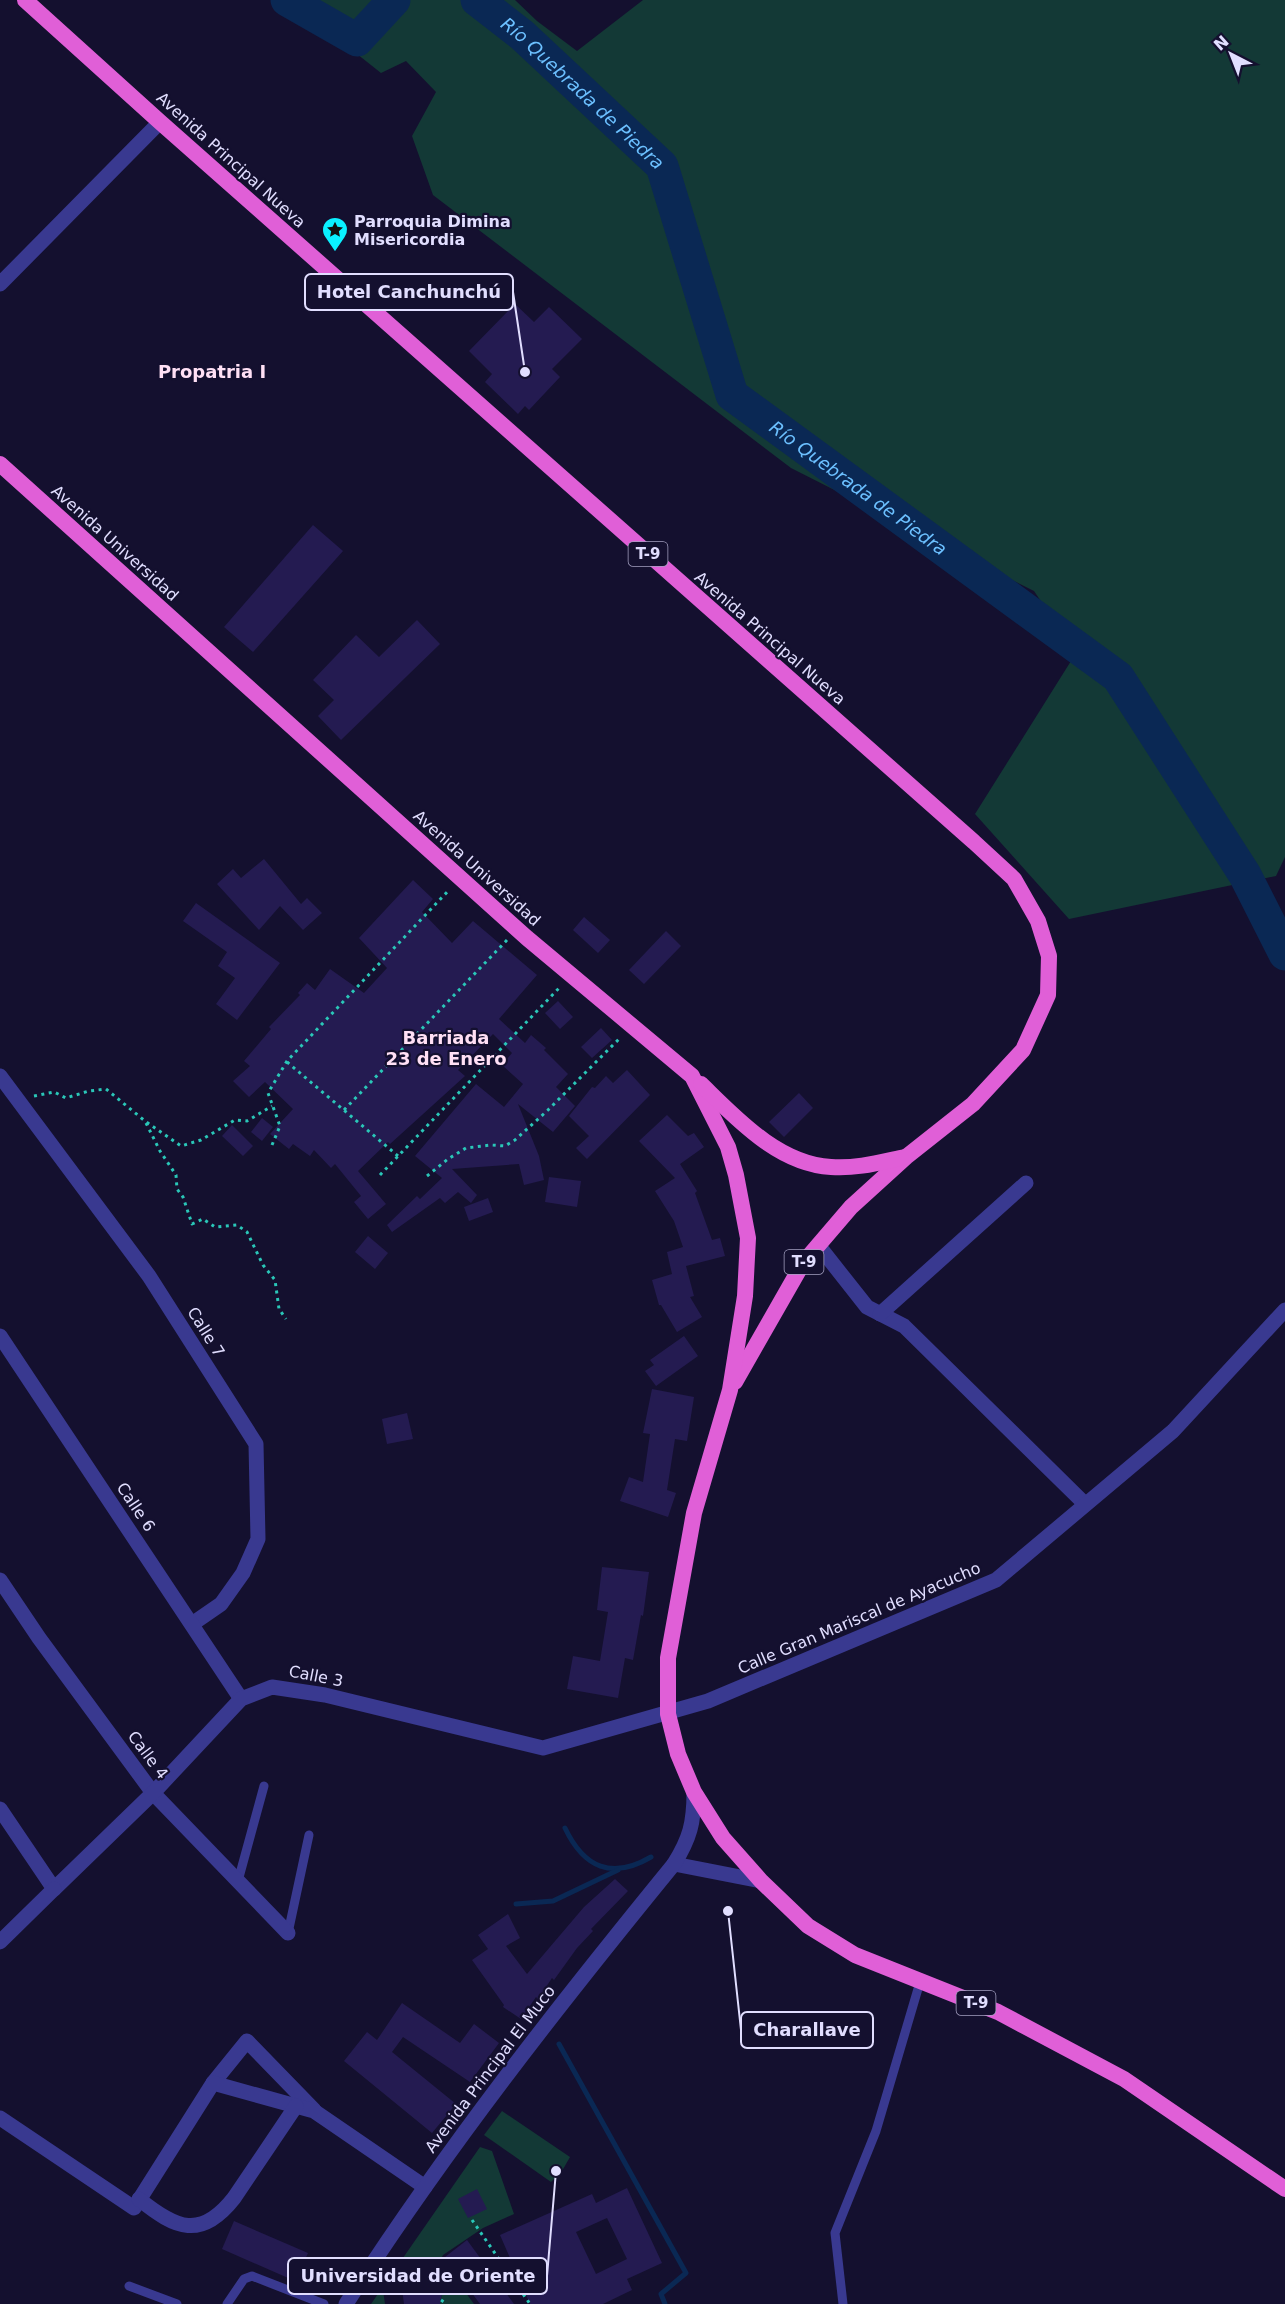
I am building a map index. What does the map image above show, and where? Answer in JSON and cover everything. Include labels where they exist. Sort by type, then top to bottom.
[{"type":"highway","name":"Avenida Principal Nueva","points":[[25,0],[1014,879],[1038,921],[1049,956],[1048,994],[1023,1050],[974,1104],[906,1157],[851,1207],[818,1245],[803,1263],[730,1390]]},
{"type":"highway","name":"Avenida Universidad","points":[[0,464],[517,929],[692,1076],[728,1147],[736,1175],[748,1238],[744,1296],[730,1390]]},
{"type":"highway","name":"T-9","points":[[692,1076],[762,1138],[784,1153],[807,1162],[831,1167],[865,1165],[906,1157]]},
{"type":"highway","name":"T-9","points":[[730,1390],[694,1513],[668,1658],[668,1714],[678,1754],[694,1792],[723,1838],[761,1881],[808,1926],[855,1955],[998,2012],[1124,2079],[1284,2186]]},
{"type":"street","points":[[0,284],[160,122]]},
{"type":"street","name":"Calle 7","points":[[0,1076],[149,1276],[256,1444],[258,1539],[243,1573],[221,1604],[192,1624]]},
{"type":"street","points":[[880,1314],[1026,1183]]},
{"type":"street","points":[[818,1245],[867,1307],[904,1326],[1085,1504]]},
{"type":"street","name":"Calle Gran Mariscal de Ayacucho","points":[[668,1714],[708,1701],[805,1662],[996,1580],[1173,1431],[1285,1310]]},
{"type":"street","name":"Calle 6","points":[[0,1336],[240,1699]]},
{"type":"street","name":"Calle 4","points":[[0,1580],[39,1638],[153,1793],[288,1933]]},
{"type":"street","name":"Calle 3","points":[[0,1942],[153,1793],[240,1699],[272,1687],[325,1695],[543,1748],[668,1714]]},
{"type":"street","name":"Avenida Principal El Muco","points":[[346,2304],[425,2187],[548,2019],[674,1864],[690,1834],[694,1818],[694,1792]]},
{"type":"street","points":[[0,1809],[54,1889]]},
{"type":"street","points":[[674,1864],[761,1881]]},
{"type":"street","points":[[0,2118],[134,2208],[213,2083],[247,2041],[314,2111],[425,2187]]},
{"type":"street","points":[[213,2083],[314,2111]]},
{"type":"street","points":[[139,2199],[154,2211],[187,2226],[200,2227],[212,2221],[234,2198],[296,2106]]},
{"type":"lane","points":[[238,1881],[264,1786]]},
{"type":"lane","points":[[288,1933],[309,1835]]},
{"type":"lane","points":[[843,2304],[835,2233],[876,2131],[921,1982]]},
{"type":"lane","points":[[227,2304],[244,2279],[252,2276],[324,2304]]},
{"type":"lane","points":[[129,2286],[177,2304]]},
{"type":"path","points":[[272,1145],[280,1126],[268,1093],[287,1061],[461,878]]},
{"type":"path","points":[[344,1110],[517,929]]},
{"type":"path","points":[[380,1175],[572,975]]},
{"type":"path","points":[[427,1176],[466,1148],[505,1146],[514,1140],[588,1070],[630,1024]]},
{"type":"path","points":[[287,1061],[398,1156]]},
{"type":"path","points":[[18,1100],[54,1092],[66,1098],[106,1089],[145,1121],[181,1146],[201,1140],[235,1120],[246,1121],[272,1106]]},
{"type":"path","points":[[145,1121],[160,1151],[176,1175],[177,1189],[186,1205],[192,1224],[203,1219],[215,1227],[237,1225],[247,1232],[263,1265],[275,1280],[279,1309],[286,1319]]},
{"type":"path","points":[[472,2220],[530,2304]]},
{"type":"path","points":[[441,2300],[447,2304]]},
{"type":"green space","points":[[289,0],[515,0],[537,21],[577,51],[643,0],[1285,0],[1285,857],[1276,876],[1069,919],[975,814],[1076,653],[1034,591],[791,468],[433,195],[412,136],[436,92],[406,61],[381,73]]},
{"type":"green space","points":[[502,2111],[570,2157],[562,2171],[551,2182],[484,2135]]},
{"type":"green space","points":[[480,2147],[492,2151],[514,2214],[483,2228],[443,2255],[441,2259],[474,2304],[440,2304],[443,2287],[431,2273],[413,2274],[402,2289],[383,2290],[385,2304],[371,2304]]},
{"type":"building","points":[[515,304],[534,322],[549,307],[582,339],[552,369],[560,377],[529,410],[525,406],[518,414],[485,382],[492,374],[469,351]]},
{"type":"building","points":[[313,525],[343,551],[253,652],[224,627]]},
{"type":"building","points":[[417,620],[440,644],[341,740],[318,716],[334,700],[313,680],[356,635],[379,657]]},
{"type":"building","points":[[264,859],[301,904],[307,898],[322,913],[303,930],[280,906],[259,930],[217,884],[233,869],[241,878]]},
{"type":"building","points":[[413,880],[433,899],[422,912],[452,943],[473,921],[537,975],[499,1019],[525,1043],[531,1035],[546,1048],[544,1050],[568,1074],[556,1087],[575,1106],[553,1132],[518,1104],[539,1156],[544,1180],[524,1185],[519,1164],[452,1169],[477,1195],[471,1203],[458,1192],[445,1203],[440,1198],[392,1232],[387,1225],[417,1196],[420,1199],[442,1178],[415,1156],[476,1084],[504,1107],[523,1084],[502,1065],[512,1053],[493,1034],[458,1070],[465,1076],[358,1171],[386,1204],[368,1219],[354,1202],[361,1196],[335,1164],[331,1168],[314,1150],[310,1156],[293,1144],[289,1149],[270,1134],[293,1109],[265,1082],[249,1097],[233,1081],[250,1066],[244,1061],[271,1029],[269,1027],[300,995],[298,993],[307,983],[315,990],[330,969],[364,993],[387,968],[359,938]]},
{"type":"building","points":[[196,903],[280,963],[237,1020],[216,1004],[235,978],[218,966],[227,952],[183,921]]},
{"type":"building","points":[[584,917],[610,940],[598,953],[573,930]]},
{"type":"building","points":[[666,931],[681,946],[644,984],[629,970]]},
{"type":"building","points":[[558,1001],[573,1017],[560,1029],[545,1013]]},
{"type":"building","points":[[601,1028],[612,1040],[592,1058],[581,1047]]},
{"type":"building","points":[[627,1070],[650,1095],[587,1159],[576,1148],[589,1136],[569,1116],[592,1087],[595,1088],[606,1076],[613,1083]]},
{"type":"building","points":[[799,1093],[813,1108],[784,1137],[769,1122]]},
{"type":"building","points":[[667,1115],[688,1136],[694,1133],[704,1147],[680,1164],[697,1191],[695,1193],[712,1240],[720,1238],[725,1256],[686,1266],[694,1296],[690,1297],[702,1317],[677,1332],[659,1305],[652,1280],[672,1274],[667,1252],[683,1247],[674,1221],[655,1191],[675,1178],[639,1141]]},
{"type":"building","points":[[262,1118],[273,1127],[262,1141],[251,1132]]},
{"type":"building","points":[[232,1125],[253,1146],[243,1156],[222,1136]]},
{"type":"building","points":[[549,1177],[581,1181],[577,1207],[545,1202]]},
{"type":"building","points":[[488,1198],[493,1212],[469,1221],[464,1207]]},
{"type":"building","points":[[368,1236],[388,1253],[375,1269],[355,1252]]},
{"type":"building","points":[[684,1336],[698,1356],[656,1386],[645,1371],[654,1365],[650,1360]]},
{"type":"building","points":[[652,1389],[694,1397],[687,1441],[675,1439],[667,1490],[676,1493],[668,1517],[620,1501],[629,1477],[643,1482],[650,1434],[643,1433]]},
{"type":"building","points":[[407,1413],[413,1439],[387,1444],[382,1419]]},
{"type":"building","points":[[602,1567],[649,1572],[643,1616],[641,1615],[633,1660],[625,1658],[618,1698],[567,1689],[573,1656],[600,1661],[608,1612],[597,1610]]},
{"type":"building","points":[[615,1879],[628,1891],[591,1929],[593,1931],[577,1948],[554,1980],[552,1978],[538,1999],[536,1997],[521,2019],[503,2007],[504,2005],[472,1960],[488,1949],[478,1935],[508,1914],[520,1938],[506,1946],[527,1974],[584,1907]]},
{"type":"building","points":[[402,2003],[460,2043],[474,2024],[499,2043],[470,2082],[403,2037],[392,2052],[456,2104],[432,2133],[344,2061],[367,2032],[377,2040]]},
{"type":"building","points":[[627,2188],[662,2263],[627,2279],[632,2290],[603,2304],[530,2304],[500,2235],[592,2194],[596,2203]],"holes":[[[607,2218],[627,2259],[596,2274],[576,2232]]]},
{"type":"building","points":[[477,2189],[487,2209],[468,2218],[458,2199]]},
{"type":"building","points":[[234,2221],[308,2253],[295,2281],[222,2249]]},
{"type":"building","points":[[467,2240],[514,2304],[480,2304],[445,2257]]},
{"type":"building","points":[[446,2273],[440,2304],[404,2304],[402,2289],[413,2274]]},
{"type":"waterway","name":"Río Quebrada de Piedra","points":[[287,0],[357,40],[394,0]]},
{"type":"waterway","name":"Río Quebrada de Piedra","points":[[477,0],[522,35],[662,166],[732,395],[1118,677],[1245,875],[1285,954]]},
{"type":"waterway","points":[[565,1828],[581,1853],[600,1866],[624,1868],[651,1857]]},
{"type":"waterway","points":[[516,1904],[553,1901],[618,1870]]},
{"type":"waterway","points":[[559,2044],[686,2273],[661,2294],[665,2304]]},
{"type":"place","name":"Parroquia Dimina Misericordia","points":[[335,253]]},
{"type":"place","name":"Hotel Canchunchú","points":[[525,372]]},
{"type":"place","name":"Charallave","points":[[728,1911]]},
{"type":"place","name":"Universidad de Oriente","points":[[556,2171]]},
{"type":"district","name":"Propatria I","points":[[212,371]]},
{"type":"district","name":"Barriada 23 de Enero","points":[[446,1047]]}]
